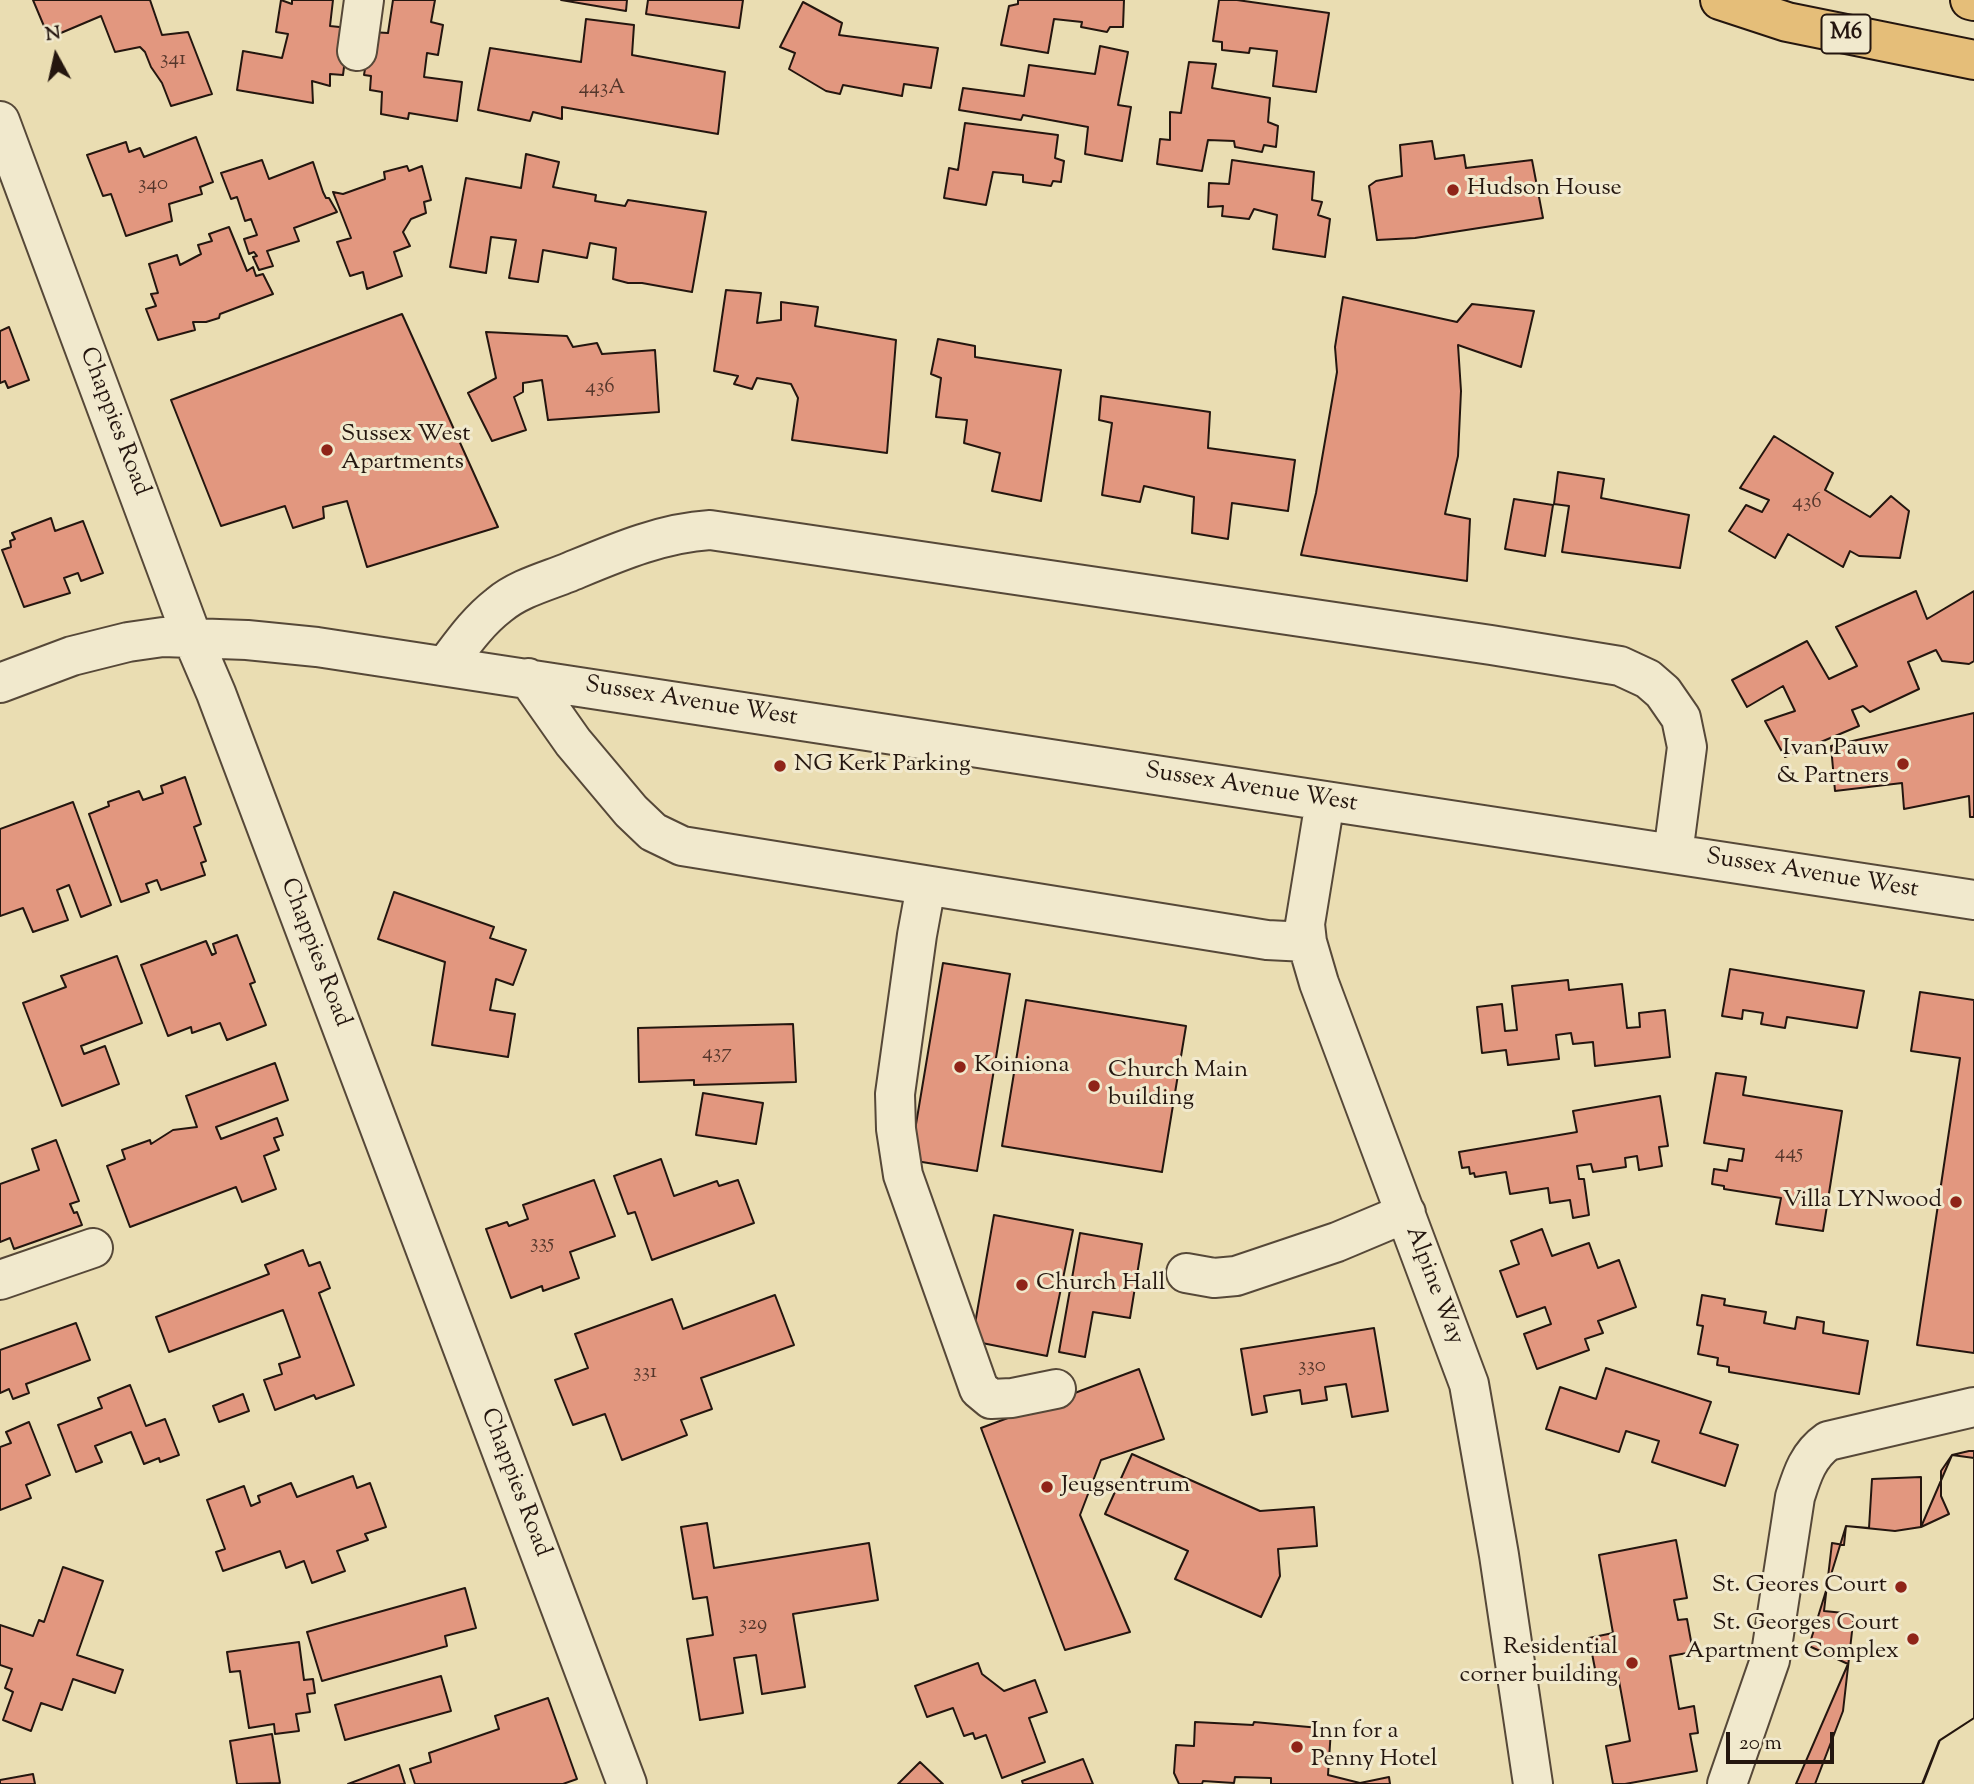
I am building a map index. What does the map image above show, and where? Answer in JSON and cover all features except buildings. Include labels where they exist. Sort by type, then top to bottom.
[{"type":"main road","name":"M6","points":[[1720,0],[1787,22],[1974,60]]},
{"type":"street","points":[[357,51],[364,0]]},
{"type":"street","name":"Chappies Road","points":[[0,121],[192,637],[221,706],[627,1784]]},
{"type":"street","points":[[446,665],[485,617],[516,593],[634,546],[666,536],[710,530],[1491,645],[1620,666],[1648,679],[1663,692],[1681,718],[1687,747],[1673,854]]},
{"type":"street","name":"Sussex Avenue West","points":[[0,683],[72,656],[163,636],[317,647],[1974,900]]},
{"type":"street","name":"Sussex Avenue West","points":[[528,678],[573,742],[631,811],[646,827],[682,846],[1267,940],[1307,942]]},
{"type":"street","name":"Alpine Way","points":[[1325,801],[1307,902],[1307,942],[1319,983],[1457,1349],[1474,1406],[1533,1784]]},
{"type":"street","points":[[926,886],[895,1094],[896,1129],[903,1175],[979,1389],[991,1399],[1012,1398],[1056,1389]]},
{"type":"street","points":[[1186,1273],[1214,1278],[1236,1276],[1337,1242],[1406,1213]]},
{"type":"street","points":[[0,1280],[93,1248]]},
{"type":"street","points":[[1727,1784],[1770,1660],[1795,1497],[1803,1471],[1813,1454],[1828,1441],[1974,1407]]},
{"type":"place","name":"Hudson House","points":[[1453,190]]},
{"type":"place","name":"Sussex West Apartments","points":[[327,450]]},
{"type":"place","name":"Ivan Pauw & Partners","points":[[1903,764]]},
{"type":"place","name":"NG Kerk Parking","points":[[780,766]]},
{"type":"place","name":"Koiniona","points":[[960,1067]]},
{"type":"place","name":"Church Main building","points":[[1094,1086]]},
{"type":"place","name":"Villa LYNwood","points":[[1956,1202]]},
{"type":"place","name":"Church Hall","points":[[1022,1285]]},
{"type":"place","name":"Jeugsentrum","points":[[1047,1487]]},
{"type":"place","name":"St. Geores Court","points":[[1901,1587]]},
{"type":"place","name":"St. Georges Court Apartment Complex","points":[[1913,1639]]},
{"type":"place","name":"Residential corner building","points":[[1632,1663]]},
{"type":"place","name":"Inn for a Penny Hotel","points":[[1297,1747]]}]
